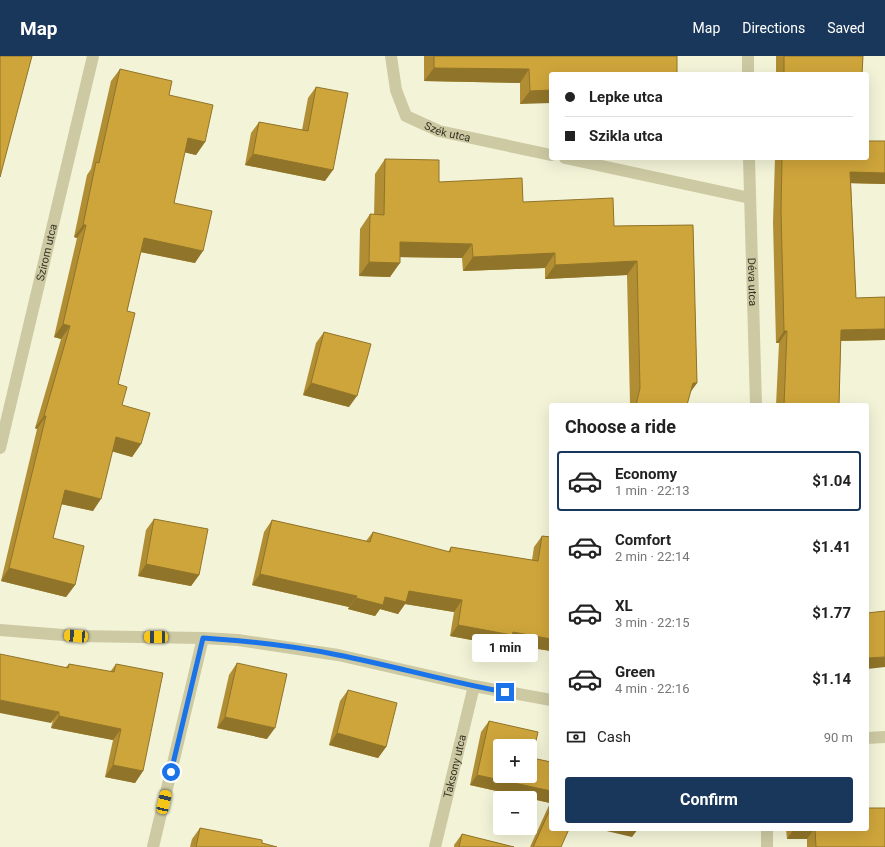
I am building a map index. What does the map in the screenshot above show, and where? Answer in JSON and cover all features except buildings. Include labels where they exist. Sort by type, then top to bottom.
[{"type":"street","name":"Szirom utca","points":[[0,448],[93,56]]},
{"type":"street","name":"Szék utca","points":[[390,56],[396,90],[406,116],[439,131],[549,155]]},
{"type":"street","points":[[748,56],[748,72]]},
{"type":"street","points":[[573,160],[750,198]]},
{"type":"street","name":"Déva utca","points":[[749,160],[756,403]]},
{"type":"street","points":[[0,630],[76,636],[238,640],[338,655],[474,686],[549,700]]},
{"type":"street","points":[[153,847],[203,638]]},
{"type":"street","name":"Taksony utca","points":[[435,847],[474,686]]},
{"type":"street","points":[[869,738],[885,737]]},
{"type":"street","points":[[767,831],[767,847]]},
{"type":"route","points":[[171,772],[203,638],[238,640],[338,655],[505,692]]}]
